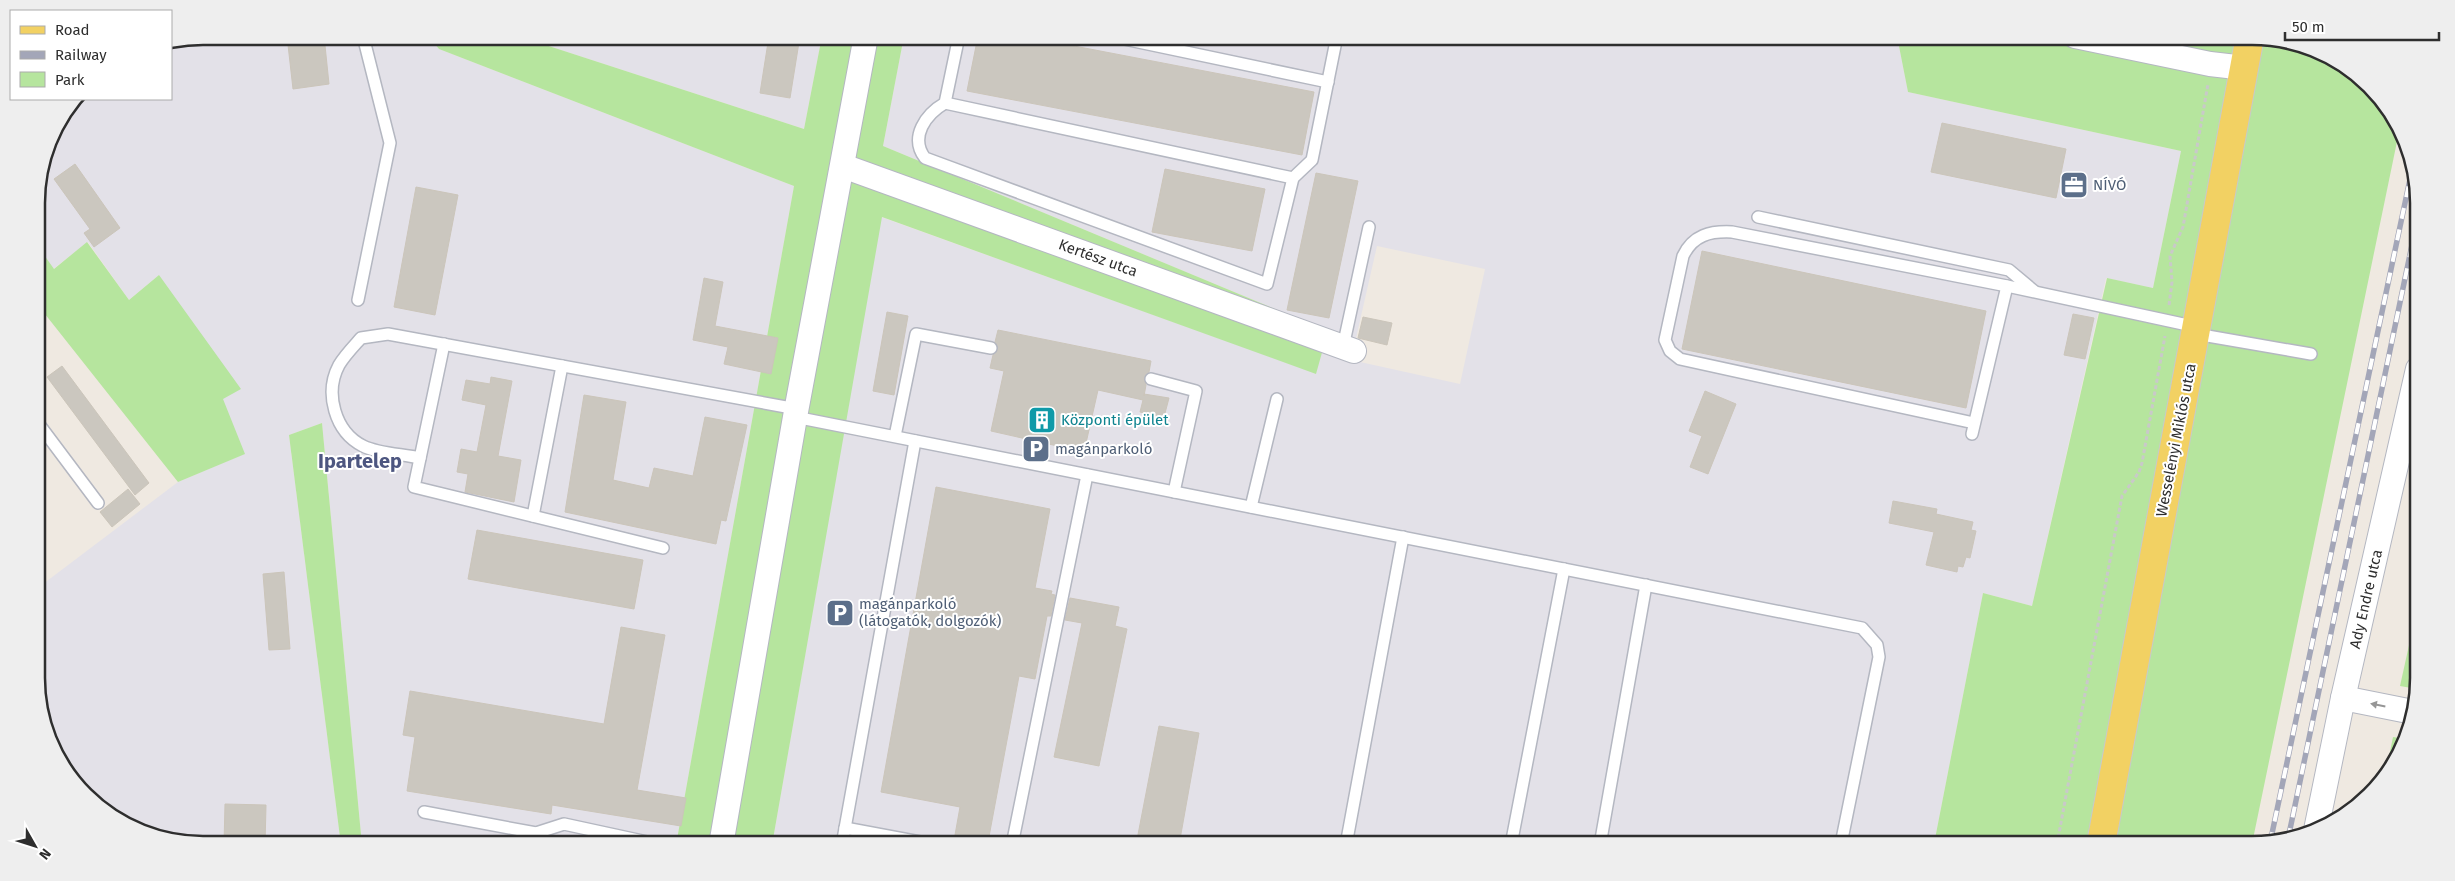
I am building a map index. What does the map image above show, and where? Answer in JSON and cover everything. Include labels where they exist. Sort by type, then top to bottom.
[{"type":"main road","name":"Wesselényi Miklós utca","points":[[2102,836],[2249,45]]},
{"type":"street","points":[[722,836],[796,413],[864,45]]},
{"type":"street","points":[[2118,45],[2210,64],[2245,68]]},
{"type":"street","name":"Kertész utca","points":[[843,166],[1348,349]]},
{"type":"street","name":"Ady Endre utca","points":[[2318,821],[2343,698],[2410,404]]},
{"type":"street","points":[[2343,698],[2407,711]]},
{"type":"lane","points":[[358,300],[390,143],[364,45]]},
{"type":"lane","points":[[945,103],[957,45]]},
{"type":"lane","points":[[1153,45],[1328,82]]},
{"type":"lane","points":[[1293,178],[945,103],[932,110],[919,133],[918,144],[925,158],[1267,284],[1293,178],[1312,160],[1335,45]]},
{"type":"lane","points":[[1758,217],[2009,270],[2035,292]]},
{"type":"lane","points":[[1348,349],[1369,227]]},
{"type":"lane","points":[[2007,286],[1973,429],[1680,360],[1670,351],[1665,340],[1683,256],[1687,247],[1699,237],[1713,232],[1732,232],[2007,286],[2311,354]]},
{"type":"lane","points":[[420,458],[365,447],[346,434],[339,425],[333,400],[338,367],[361,338],[388,334],[562,366],[796,413],[894,436],[1862,628],[1877,645],[1879,657],[1843,836]]},
{"type":"lane","points":[[894,436],[916,334],[991,348]]},
{"type":"lane","points":[[444,344],[414,487],[663,548]]},
{"type":"lane","points":[[533,516],[562,366]]},
{"type":"lane","points":[[1151,379],[1196,390],[1174,492]]},
{"type":"lane","points":[[1251,507],[1277,399]]},
{"type":"lane","points":[[45,433],[98,503]]},
{"type":"lane","points":[[844,836],[915,440]]},
{"type":"lane","points":[[1014,836],[1088,474]]},
{"type":"lane","points":[[1347,836],[1403,537]]},
{"type":"lane","points":[[1513,836],[1564,569]]},
{"type":"lane","points":[[1601,836],[1646,585]]},
{"type":"lane","points":[[424,812],[536,833],[564,824],[619,836]]},
{"type":"lane","points":[[845,828],[888,836]]},
{"type":"path","points":[[2058,836],[2122,496],[2127,486],[2139,472],[2142,463],[2167,321],[2172,282],[2170,256],[2183,227],[2210,64]]},
{"type":"shaded area","points":[[436,45],[439,49],[794,186],[678,836],[361,836],[322,423],[289,435],[340,836],[193,836],[172,833],[152,828],[133,820],[99,797],[84,782],[61,748],[53,729],[48,709],[45,688],[45,582],[178,482],[244,454],[159,275],[129,300],[88,242],[53,269],[45,257],[45,193],[50,162],[61,133],[81,103],[86,100],[172,100],[172,48],[183,46]]},
{"type":"shaded area","points":[[546,45],[820,45],[804,129]]},
{"type":"shaded area","points":[[902,45],[1899,45],[1908,92],[2181,151],[2153,288],[2106,278],[2032,606],[1983,593],[1936,836],[774,836],[881,217],[1315,373],[1328,331],[883,146]],"holes":[[[1377,246],[1485,269],[1460,384],[1351,360]]]},
{"type":"green space","points":[[436,45],[546,45],[804,129],[820,45],[902,45],[883,146],[1328,331],[1316,374],[882,217],[774,836],[678,836],[794,186],[439,49]]},
{"type":"green space","points":[[1899,45],[2272,46],[2303,53],[2322,61],[2348,78],[2364,91],[2377,107],[2389,124],[2397,141],[2254,836],[1936,836],[1983,593],[2032,606],[2107,278],[2153,288],[2181,151],[1908,92]]},
{"type":"green space","points":[[87,242],[129,300],[159,275],[241,389],[223,399],[245,454],[178,482],[45,314],[45,256],[54,269]]},
{"type":"green space","points":[[322,423],[361,836],[340,836],[289,435]]},
{"type":"green space","points":[[2410,641],[2410,688],[2400,686]]},
{"type":"green space","points":[[2393,737],[2398,738],[2394,748],[2389,757]]},
{"type":"building","points":[[288,45],[325,45],[329,84],[293,89]]},
{"type":"building","points":[[768,45],[799,45],[790,98],[760,93]]},
{"type":"building","points":[[976,45],[1069,45],[1314,92],[1302,155],[967,91]]},
{"type":"building","points":[[1942,123],[2066,149],[2056,198],[1931,172]]},
{"type":"building","points":[[75,164],[120,228],[94,247],[84,233],[90,229],[54,179]]},
{"type":"building","points":[[1165,169],[1265,189],[1252,251],[1152,232]]},
{"type":"building","points":[[1316,173],[1358,181],[1329,318],[1287,310]]},
{"type":"building","points":[[416,187],[458,195],[435,315],[394,307]]},
{"type":"building","points":[[1702,251],[1986,311],[1966,408],[1682,349]]},
{"type":"building","points":[[704,278],[723,282],[715,326],[778,338],[771,374],[724,364],[728,347],[693,340]]},
{"type":"building","points":[[887,312],[908,316],[894,395],[873,391]]},
{"type":"building","points":[[2073,314],[2094,318],[2085,359],[2064,355]]},
{"type":"building","points":[[1363,317],[1392,323],[1387,345],[1358,338]]},
{"type":"building","points":[[998,330],[1151,361],[1149,372],[1144,378],[1146,385],[1144,394],[1169,398],[1164,417],[1140,412],[1143,400],[1098,390],[1084,452],[991,431],[1004,371],[990,368],[993,355],[998,350],[995,342]]},
{"type":"building","points":[[62,366],[149,483],[135,495],[47,377]]},
{"type":"building","points":[[491,377],[512,381],[498,456],[521,460],[514,502],[465,492],[468,474],[457,472],[461,449],[477,452],[486,405],[462,400],[466,380],[490,384]]},
{"type":"building","points":[[1705,391],[1736,404],[1708,474],[1690,467],[1702,436],[1689,431]]},
{"type":"building","points":[[584,395],[626,402],[613,480],[649,488],[654,468],[693,476],[705,417],[747,425],[726,521],[721,520],[716,544],[565,512]]},
{"type":"building","points":[[936,487],[1050,509],[1035,588],[1052,591],[1051,594],[1055,595],[1051,616],[1047,616],[1035,679],[1019,676],[989,836],[955,835],[960,807],[881,792]]},
{"type":"building","points":[[128,489],[140,504],[112,527],[100,512]]},
{"type":"building","points":[[1893,501],[1937,509],[1936,514],[1973,522],[1971,530],[1976,531],[1970,558],[1966,557],[1963,567],[1958,566],[1957,572],[1926,565],[1934,532],[1889,523]]},
{"type":"building","points":[[477,530],[643,560],[634,609],[468,579]]},
{"type":"building","points":[[284,572],[290,649],[269,650],[263,574]]},
{"type":"building","points":[[1070,598],[1119,607],[1115,626],[1127,629],[1099,766],[1054,757],[1082,623],[1065,620]]},
{"type":"building","points":[[621,627],[665,635],[637,790],[686,798],[681,826],[552,805],[551,814],[407,791],[415,737],[403,735],[410,691],[604,724]]},
{"type":"building","points":[[1159,726],[1199,733],[1181,836],[1138,836]]},
{"type":"building","points":[[225,804],[266,805],[265,836],[224,836]]},
{"type":"railway","points":[[2272,835],[2409,184]]},
{"type":"railway","points":[[2290,831],[2410,255]]},
{"type":"place","name":"NÍVÓ","points":[[2074,185]]},
{"type":"place","name":"Központi épület","points":[[1042,420]]},
{"type":"place","name":"magánparkoló","points":[[1036,449]]},
{"type":"place","name":"magánparkoló (látogatók, dolgozók)","points":[[840,613]]},
{"type":"district","name":"Ipartelep","points":[[360,461]]}]
